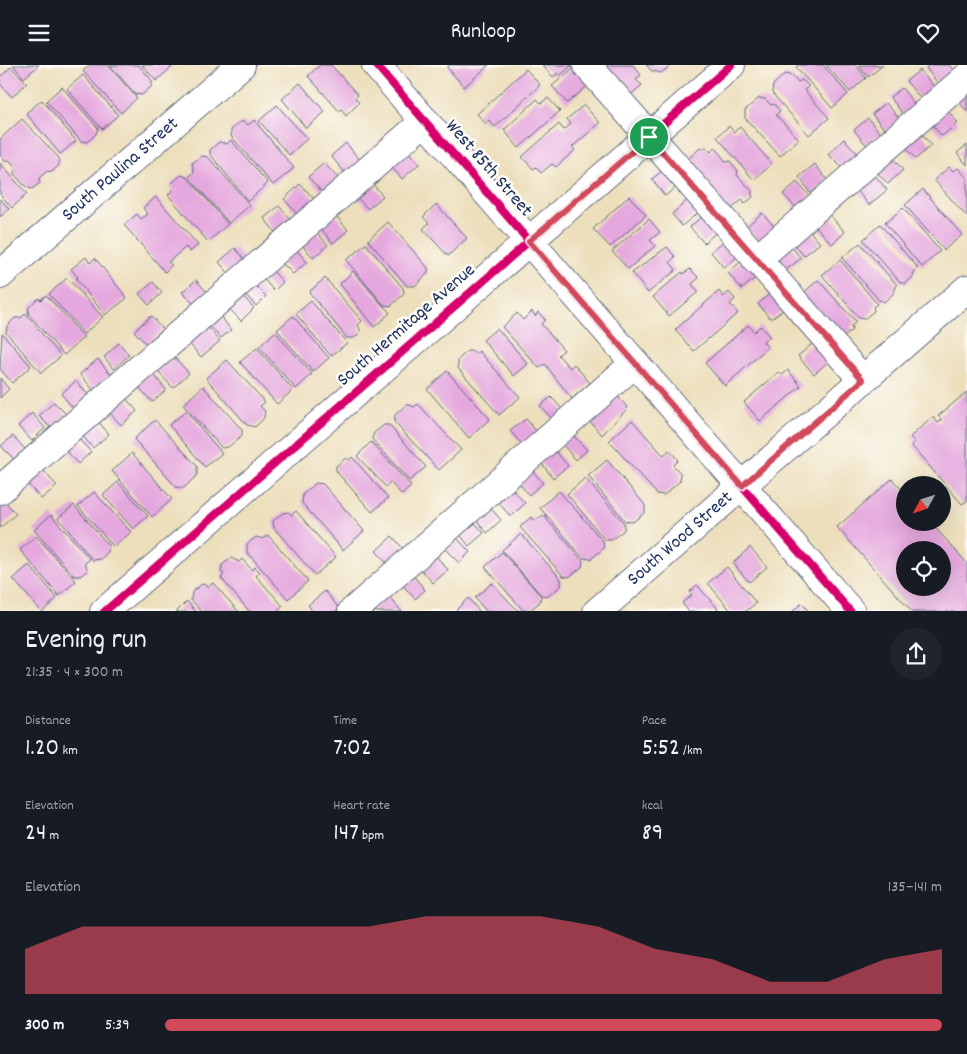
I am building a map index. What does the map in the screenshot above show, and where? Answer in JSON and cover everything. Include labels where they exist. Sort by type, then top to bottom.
[{"type":"street","name":"South Paulina Street","points":[[0,275],[240,65]]},
{"type":"street","name":"West 85th Street","points":[[376,65],[742,486],[847,610]]},
{"type":"street","points":[[587,65],[863,380]]},
{"type":"street","name":"South Hermitage Avenue","points":[[104,611],[732,65]]},
{"type":"street","points":[[756,259],[967,77]]},
{"type":"street","points":[[0,490],[424,121]]},
{"type":"street","name":"South Wood Street","points":[[597,611],[967,289]]},
{"type":"street","points":[[352,611],[634,363]]},
{"type":"building","points":[[13,65],[39,65],[24,78]]},
{"type":"building","points":[[90,65],[108,65],[137,98],[121,113],[83,71]]},
{"type":"building","points":[[110,65],[139,65],[152,81],[152,86],[142,95],[135,94]]},
{"type":"building","points":[[142,65],[170,65],[172,67],[156,81]]},
{"type":"building","points":[[320,65],[331,65],[358,95],[355,98],[359,103],[346,116],[341,109],[339,111],[308,76]]},
{"type":"building","points":[[450,65],[489,65],[464,87],[447,67]]},
{"type":"building","points":[[542,65],[572,65],[560,76],[558,73],[553,77]]},
{"type":"building","points":[[602,65],[633,65],[641,75],[636,80],[642,85],[629,96]]},
{"type":"building","points":[[646,65],[671,65],[661,73],[652,71]]},
{"type":"building","points":[[798,65],[823,65],[848,94],[832,108],[796,67]]},
{"type":"building","points":[[826,65],[855,65],[866,78],[850,92]]},
{"type":"building","points":[[858,65],[883,65],[868,77]]},
{"type":"building","points":[[929,65],[949,65],[955,72],[939,85],[926,68]]},
{"type":"building","points":[[576,66],[590,84],[567,103],[552,86]]},
{"type":"building","points":[[11,67],[27,83],[12,97],[0,84],[0,77]]},
{"type":"building","points":[[526,69],[540,85],[495,127],[489,120],[486,124],[477,114]]},
{"type":"building","points":[[920,70],[934,87],[920,98],[906,81]]},
{"type":"building","points":[[785,74],[793,76],[798,82],[802,80],[809,86],[804,90],[829,118],[809,135],[772,93],[773,85]]},
{"type":"building","points":[[83,75],[118,115],[102,129],[67,89]]},
{"type":"building","points":[[300,83],[325,112],[306,128],[282,99]]},
{"type":"building","points":[[62,87],[98,128],[96,134],[87,142],[81,141],[46,101]]},
{"type":"building","points":[[967,87],[967,112],[955,97]]},
{"type":"building","points":[[902,88],[915,105],[903,114],[890,97]]},
{"type":"building","points":[[548,98],[560,111],[519,148],[504,130],[537,99],[541,103]]},
{"type":"building","points":[[759,98],[765,99],[771,105],[774,104],[780,111],[776,115],[799,139],[780,156],[745,118],[745,110]]},
{"type":"building","points":[[42,100],[76,141],[60,154],[26,113]]},
{"type":"building","points":[[886,103],[900,119],[886,131],[872,114]]},
{"type":"building","points":[[277,105],[307,139],[289,155],[259,121]]},
{"type":"building","points":[[584,105],[600,123],[572,147],[575,150],[556,167],[552,164],[541,173],[536,167],[533,169],[522,157],[559,124],[564,130],[571,124],[567,119]]},
{"type":"building","points":[[944,107],[958,123],[942,136],[928,121]]},
{"type":"building","points":[[868,118],[881,134],[867,146],[854,130]]},
{"type":"building","points":[[22,119],[59,158],[59,165],[52,172],[47,171],[39,178],[40,183],[32,189],[26,187],[14,174],[15,166],[8,159],[6,162],[0,156],[0,139]]},
{"type":"building","points":[[254,120],[294,168],[273,185],[231,136],[231,130],[240,122],[245,122],[248,125]]},
{"type":"building","points":[[729,126],[734,132],[740,127],[772,164],[754,180],[717,137]]},
{"type":"building","points":[[918,130],[931,145],[916,159],[902,144]]},
{"type":"building","points":[[844,139],[858,154],[842,168],[828,154]]},
{"type":"building","points":[[231,140],[268,183],[248,201],[210,154],[210,150],[219,142],[227,144]]},
{"type":"building","points":[[346,143],[360,160],[345,173],[331,156]]},
{"type":"building","points":[[967,145],[967,165],[957,153]]},
{"type":"building","points":[[706,147],[711,152],[715,147],[726,162],[730,161],[738,171],[737,175],[753,192],[751,193],[753,197],[745,204],[742,200],[729,211],[691,167],[688,159],[699,149]]},
{"type":"building","points":[[407,150],[419,164],[402,179],[389,164]]},
{"type":"building","points":[[890,155],[903,170],[888,184],[874,169]]},
{"type":"building","points":[[202,156],[208,157],[250,205],[229,223],[189,177],[194,172],[192,163]]},
{"type":"building","points":[[0,163],[27,194],[12,208],[0,194]]},
{"type":"building","points":[[324,163],[338,178],[323,193],[308,177]]},
{"type":"building","points":[[815,164],[828,181],[811,194],[799,177]]},
{"type":"building","points":[[667,167],[680,184],[665,196],[652,179]]},
{"type":"building","points":[[949,167],[953,171],[958,168],[967,178],[967,217],[934,180]]},
{"type":"building","points":[[873,173],[887,190],[869,205],[855,188]]},
{"type":"building","points":[[181,175],[187,177],[228,224],[208,242],[168,195],[172,191],[171,184]]},
{"type":"building","points":[[369,180],[383,196],[368,209],[354,194]]},
{"type":"building","points":[[797,182],[810,197],[797,209],[783,194]]},
{"type":"building","points":[[300,184],[314,199],[298,215],[284,199]]},
{"type":"building","points":[[923,189],[962,235],[944,250],[905,205]]},
{"type":"building","points":[[629,196],[646,215],[610,247],[593,229]]},
{"type":"building","points":[[156,197],[198,245],[190,252],[186,247],[168,262],[172,265],[165,272],[124,225],[137,214],[141,219],[148,214],[143,208]]},
{"type":"building","points":[[690,198],[701,210],[682,226],[672,214]]},
{"type":"building","points":[[0,199],[9,209],[0,217]]},
{"type":"building","points":[[436,204],[467,238],[448,256],[423,229],[429,223],[423,217]]},
{"type":"building","points":[[279,206],[291,220],[275,232],[264,218]]},
{"type":"building","points":[[903,208],[940,251],[922,267],[885,223]]},
{"type":"building","points":[[825,210],[845,232],[832,244],[812,222]]},
{"type":"building","points":[[333,212],[348,230],[333,243],[318,225]]},
{"type":"building","points":[[706,213],[720,229],[704,243],[690,227]]},
{"type":"building","points":[[762,213],[776,228],[760,243],[746,227]]},
{"type":"building","points":[[649,219],[660,232],[650,240],[655,246],[628,269],[612,251]]},
{"type":"building","points":[[388,222],[428,268],[428,273],[415,286],[407,286],[368,240]]},
{"type":"building","points":[[880,224],[918,268],[914,272],[913,277],[905,284],[900,282],[863,240]]},
{"type":"building","points":[[805,226],[820,243],[804,256],[790,239]]},
{"type":"building","points":[[314,229],[328,245],[313,258],[299,241]]},
{"type":"building","points":[[726,239],[740,254],[724,268],[711,252]]},
{"type":"building","points":[[787,242],[801,258],[784,272],[770,257]]},
{"type":"building","points":[[860,243],[897,285],[893,294],[884,302],[879,300],[842,258]]},
{"type":"building","points":[[366,244],[403,288],[404,294],[391,306],[384,305],[346,260]]},
{"type":"building","points":[[294,247],[307,262],[293,274],[279,260]]},
{"type":"building","points":[[667,247],[675,257],[670,262],[676,270],[648,293],[632,273]]},
{"type":"building","points":[[235,248],[247,262],[231,276],[219,262]]},
{"type":"building","points":[[86,257],[90,263],[95,258],[127,298],[105,315],[76,279],[78,277],[71,269]]},
{"type":"building","points":[[746,257],[760,274],[742,289],[728,273]]},
{"type":"building","points":[[840,260],[877,304],[873,307],[874,311],[864,319],[859,318],[822,275]]},
{"type":"building","points":[[270,268],[283,282],[274,291],[261,276]]},
{"type":"building","points":[[690,269],[699,278],[692,284],[698,292],[669,316],[653,297],[682,272],[683,274]]},
{"type":"building","points":[[353,271],[390,313],[374,327],[340,284]]},
{"type":"building","points":[[67,278],[103,317],[84,334],[49,294]]},
{"type":"building","points":[[325,278],[362,321],[358,325],[361,332],[354,338],[347,338],[309,292]]},
{"type":"building","points":[[196,280],[207,292],[194,304],[182,292]]},
{"type":"building","points":[[818,280],[856,322],[851,326],[852,330],[843,338],[801,295]]},
{"type":"building","points":[[153,282],[162,293],[149,305],[139,294]]},
{"type":"building","points":[[253,283],[266,296],[256,306],[244,293]]},
{"type":"building","points":[[774,290],[788,306],[771,319],[758,304]]},
{"type":"building","points":[[719,291],[723,297],[729,292],[735,299],[730,304],[738,313],[694,351],[675,330]]},
{"type":"building","points":[[241,294],[254,308],[241,321],[228,307]]},
{"type":"building","points":[[46,295],[84,337],[64,355],[28,314],[29,307],[38,298],[41,300]]},
{"type":"building","points":[[311,301],[347,343],[331,356],[296,314]]},
{"type":"building","points":[[532,311],[535,316],[538,312],[545,320],[541,324],[564,350],[558,355],[570,368],[574,364],[590,383],[572,399],[545,364],[539,368],[502,327],[517,313],[523,320]]},
{"type":"building","points":[[25,314],[61,356],[41,373],[6,332],[7,326],[15,318],[21,318]]},
{"type":"building","points":[[219,314],[231,330],[221,338],[208,324]]},
{"type":"building","points":[[151,316],[163,329],[146,344],[134,331]]},
{"type":"building","points":[[293,316],[329,358],[313,372],[277,330]]},
{"type":"building","points":[[205,324],[220,341],[201,357],[187,341]]},
{"type":"building","points":[[748,325],[754,332],[760,326],[770,337],[763,342],[768,347],[725,386],[705,363]]},
{"type":"building","points":[[497,328],[528,364],[514,376],[483,340]]},
{"type":"building","points":[[275,332],[312,374],[296,389],[259,347]]},
{"type":"building","points":[[2,333],[31,366],[12,383],[0,369]]},
{"type":"building","points":[[818,339],[833,358],[814,374],[798,356]]},
{"type":"building","points":[[119,343],[129,355],[114,369],[104,357]]},
{"type":"building","points":[[257,348],[293,390],[277,404],[240,362]]},
{"type":"building","points":[[467,351],[473,351],[475,354],[479,351],[520,397],[499,415],[458,368],[458,360]]},
{"type":"building","points":[[172,355],[189,373],[173,388],[156,370]]},
{"type":"building","points":[[98,359],[113,377],[95,392],[80,374]]},
{"type":"building","points":[[227,360],[265,402],[260,406],[265,411],[264,418],[255,427],[247,425],[206,378]]},
{"type":"building","points":[[788,370],[801,386],[760,421],[744,402],[779,372],[782,375]]},
{"type":"building","points":[[447,371],[490,419],[469,438],[427,389]]},
{"type":"building","points":[[152,372],[166,390],[152,402],[137,385]]},
{"type":"building","points":[[0,378],[9,389],[0,398]]},
{"type":"building","points":[[76,381],[89,396],[74,409],[61,394]]},
{"type":"building","points":[[203,386],[242,430],[242,436],[228,447],[222,448],[183,405]]},
{"type":"building","points":[[967,392],[967,501],[962,504],[951,491],[951,476],[938,476],[911,445],[915,442],[910,437],[933,417],[938,423],[942,420],[938,416]]},
{"type":"building","points":[[615,393],[628,408],[602,435],[588,419]]},
{"type":"building","points":[[123,395],[137,411],[121,425],[107,410]]},
{"type":"building","points":[[551,397],[564,411],[554,421],[540,406]]},
{"type":"building","points":[[54,402],[67,415],[52,429],[39,416]]},
{"type":"building","points":[[407,404],[414,407],[418,404],[461,450],[439,470],[394,422],[395,415]]},
{"type":"building","points":[[186,411],[222,453],[205,467],[169,425]]},
{"type":"building","points":[[32,413],[45,428],[32,441],[18,426]]},
{"type":"building","points":[[96,419],[109,434],[93,448],[80,433]]},
{"type":"building","points":[[526,419],[538,433],[523,446],[510,431]]},
{"type":"building","points":[[155,420],[197,466],[197,475],[184,488],[176,487],[134,439]]},
{"type":"building","points":[[632,420],[664,456],[669,450],[678,460],[673,465],[681,474],[680,481],[664,495],[657,494],[609,441]]},
{"type":"building","points":[[384,425],[389,425],[426,467],[409,481],[372,439],[374,433]]},
{"type":"building","points":[[573,435],[587,450],[576,460],[562,444]]},
{"type":"building","points":[[13,436],[26,450],[15,460],[1,446]]},
{"type":"building","points":[[77,437],[91,452],[78,464],[65,449]]},
{"type":"building","points":[[371,442],[411,486],[402,495],[390,482],[386,487],[357,456]]},
{"type":"building","points":[[554,449],[568,466],[553,478],[540,461]]},
{"type":"building","points":[[132,453],[172,499],[152,517],[112,471]]},
{"type":"building","points":[[352,457],[388,498],[372,512],[336,471],[336,466],[346,458],[349,460]]},
{"type":"building","points":[[607,460],[645,505],[645,512],[633,522],[625,521],[588,476]]},
{"type":"building","points":[[41,468],[57,486],[41,499],[26,482]]},
{"type":"building","points":[[531,469],[543,483],[529,495],[517,481]]},
{"type":"building","points":[[585,478],[624,523],[624,530],[611,540],[605,540],[567,494]]},
{"type":"building","points":[[892,479],[896,483],[896,531],[938,531],[947,541],[896,541],[896,594],[837,527]]},
{"type":"building","points":[[118,482],[148,516],[133,529],[103,495]]},
{"type":"building","points":[[316,483],[323,484],[364,531],[343,550],[302,503],[303,494]]},
{"type":"building","points":[[511,488],[525,503],[511,517],[497,501]]},
{"type":"building","points":[[559,491],[603,541],[604,548],[591,559],[583,558],[540,508]]},
{"type":"building","points":[[94,492],[131,532],[114,547],[78,506]]},
{"type":"building","points":[[3,499],[16,514],[0,528],[0,502]]},
{"type":"building","points":[[74,505],[109,546],[108,552],[101,559],[93,560],[58,518]]},
{"type":"building","points":[[489,506],[501,520],[487,533],[475,518]]},
{"type":"building","points":[[296,511],[336,557],[315,575],[274,528],[273,521],[283,513],[288,512],[292,515]]},
{"type":"building","points":[[51,515],[90,559],[85,563],[88,571],[80,576],[74,576],[34,530]]},
{"type":"building","points":[[543,515],[583,561],[582,567],[569,577],[563,576],[520,527],[531,517],[535,521]]},
{"type":"building","points":[[472,520],[484,533],[469,546],[458,532]]},
{"type":"building","points":[[521,534],[561,579],[561,586],[548,596],[541,595],[502,550]]},
{"type":"building","points":[[268,535],[308,581],[288,599],[247,552],[247,544],[256,537],[263,539]]},
{"type":"building","points":[[36,536],[76,581],[59,596],[20,550]]},
{"type":"building","points":[[392,536],[406,552],[390,567],[376,551]]},
{"type":"building","points":[[456,537],[470,552],[459,563],[444,548]]},
{"type":"building","points":[[951,545],[967,563],[967,611],[911,611],[898,596],[951,596]]},
{"type":"building","points":[[750,547],[767,567],[749,582],[733,563]]},
{"type":"building","points":[[502,552],[541,596],[540,602],[529,611],[523,610],[485,567]]},
{"type":"building","points":[[435,555],[448,570],[433,583],[420,568]]},
{"type":"building","points":[[231,558],[239,562],[242,559],[252,570],[255,567],[260,572],[256,576],[283,606],[278,611],[249,611],[221,578],[224,574],[221,572],[222,565]]},
{"type":"building","points":[[29,565],[57,598],[41,611],[13,579]]},
{"type":"building","points":[[727,567],[756,603],[746,611],[731,611],[708,583]]},
{"type":"building","points":[[412,574],[425,590],[415,599],[401,583]]},
{"type":"building","points":[[213,583],[238,611],[201,611],[191,600],[192,592],[202,584],[209,586]]},
{"type":"building","points":[[492,583],[518,611],[486,611],[475,598]]},
{"type":"building","points":[[697,585],[718,609],[716,611],[688,611],[682,603],[692,595],[689,592]]},
{"type":"building","points":[[325,591],[339,608],[336,611],[312,611],[308,605]]},
{"type":"building","points":[[388,595],[401,611],[375,611],[373,609]]},
{"type":"building","points":[[468,598],[479,611],[455,611]]},
{"type":"building","points":[[187,601],[195,611],[177,611]]},
{"type":"building","points":[[802,603],[808,611],[793,611]]},
{"type":"cycle path","points":[[376,65],[850,611]]},
{"type":"cycle path","points":[[105,611],[731,65]]},
{"type":"route","points":[[649,137],[863,380],[742,486],[529,241],[649,137]]}]
